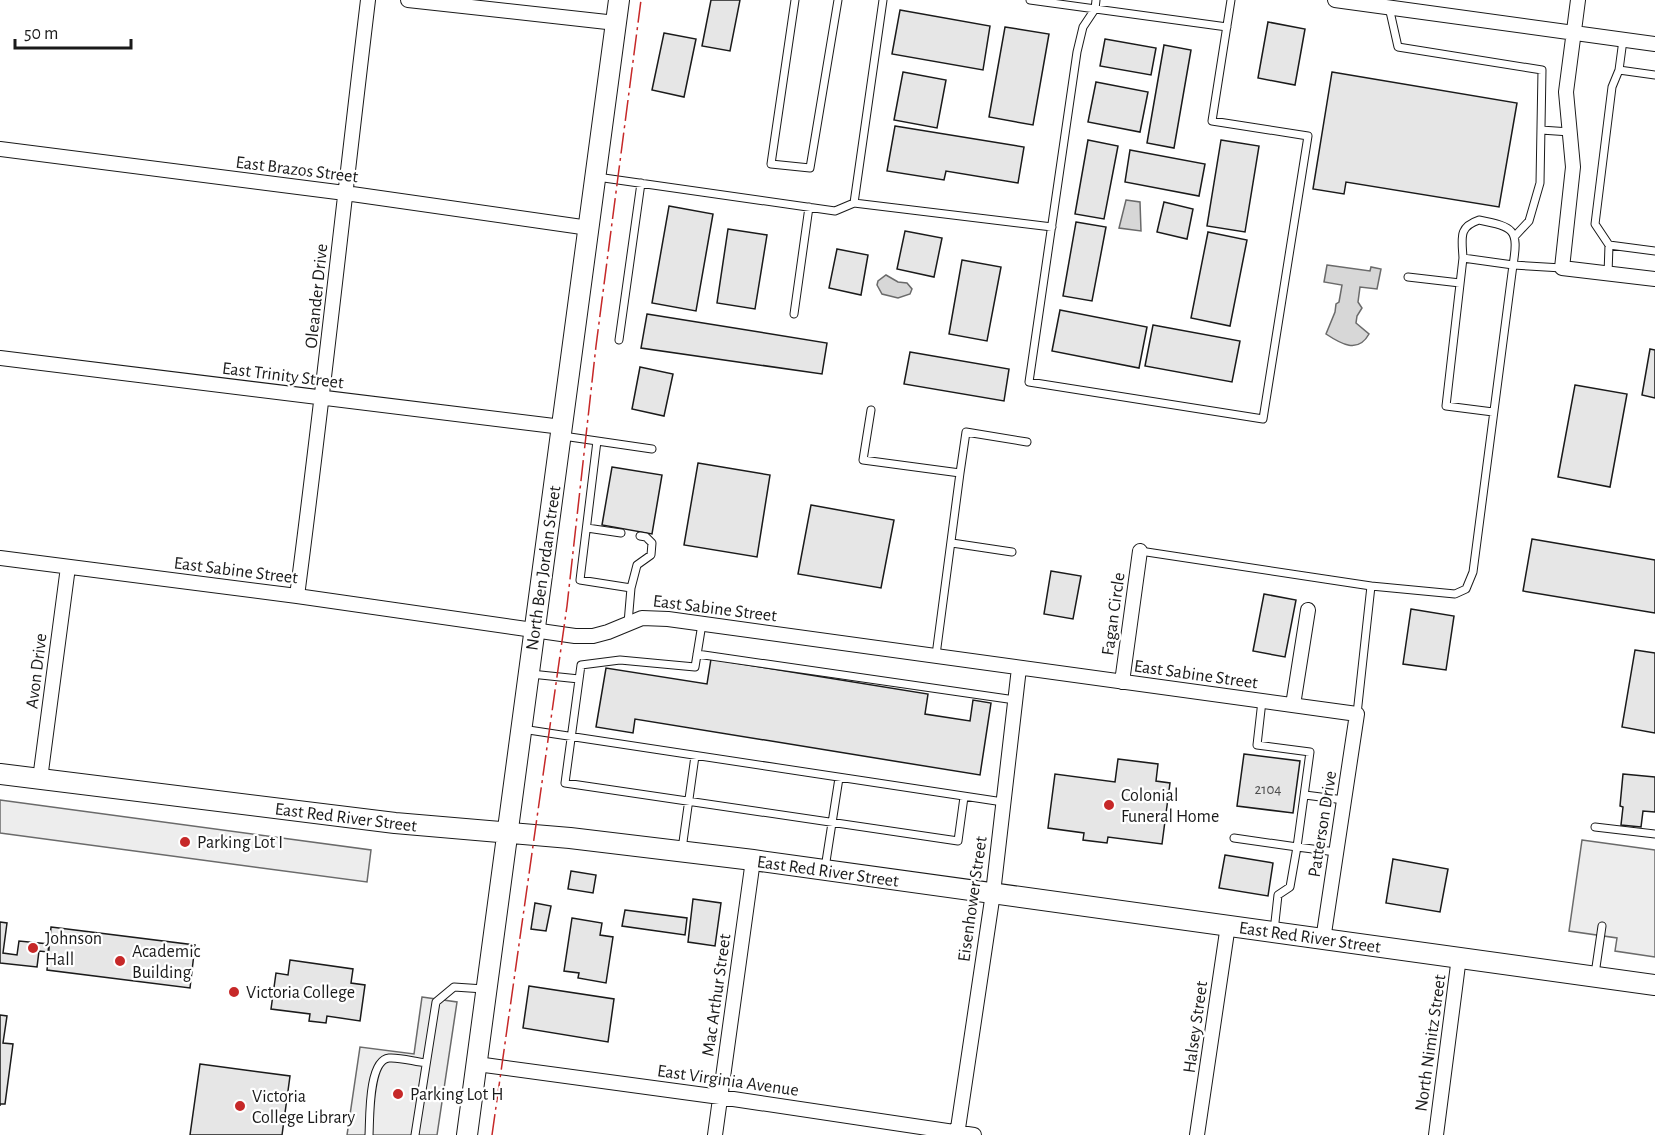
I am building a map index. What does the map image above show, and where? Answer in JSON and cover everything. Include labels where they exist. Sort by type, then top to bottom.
[{"type":"street","name":"Oleander Drive","points":[[297,596],[323,399],[368,0]]},
{"type":"street","points":[[408,0],[615,23]]},
{"type":"street","name":"North Ben Jordan Street","points":[[467,1135],[619,0]]},
{"type":"street","points":[[1335,0],[1655,44]]},
{"type":"street","points":[[1578,0],[1566,92],[1574,167],[1562,268],[1655,279]]},
{"type":"street","name":"East Brazos Street","points":[[0,149],[345,193],[589,228]]},
{"type":"street","name":"East Trinity Street","points":[[0,358],[561,431]]},
{"type":"street","name":"Fagan Circle","points":[[1122,682],[1140,551]]},
{"type":"street","name":"East Sabine Street","points":[[0,558],[297,596],[575,636],[593,636],[608,632],[642,618],[702,624],[1357,714]]},
{"type":"street","name":"Avon Drive","points":[[40,779],[68,567]]},
{"type":"street","points":[[1293,705],[1308,610]]},
{"type":"street","name":"Eisenhower Street","points":[[957,1134],[993,893],[1019,668]]},
{"type":"street","name":"Patterson Drive","points":[[1323,940],[1357,714]]},
{"type":"street","name":"East Red River Street","points":[[0,774],[395,823],[570,838],[753,860],[1655,985]]},
{"type":"street","name":"Mac Arthur Street","points":[[715,1135],[753,860]]},
{"type":"street","name":"Halsey Street","points":[[1197,1135],[1228,925]]},
{"type":"street","name":"North Nimitz Street","points":[[1436,1135],[1459,957]]},
{"type":"street","name":"East Virginia Avenue","points":[[477,1064],[974,1135]]},
{"type":"lane","points":[[795,0],[771,164],[810,168],[838,0]]},
{"type":"lane","points":[[854,203],[883,0]]},
{"type":"lane","points":[[1030,0],[1227,27]]},
{"type":"lane","points":[[1096,0],[1095,9],[1083,27],[1077,52],[1029,382],[1263,419],[1308,136],[1212,121],[1231,0]]},
{"type":"lane","points":[[1389,7],[1398,47],[1542,70],[1540,183],[1529,221],[1515,236]]},
{"type":"lane","points":[[1608,274],[1609,245],[1595,224],[1612,87],[1619,70],[1623,40]]},
{"type":"lane","points":[[1619,70],[1655,75]]},
{"type":"lane","points":[[1541,130],[1570,132]]},
{"type":"lane","points":[[596,176],[835,211],[854,203],[1052,227]]},
{"type":"lane","points":[[619,340],[641,183]]},
{"type":"lane","points":[[794,314],[809,207]]},
{"type":"lane","points":[[1140,551],[1371,586],[1455,594],[1466,589],[1473,572],[1516,242],[1515,236],[1504,225],[1479,220],[1468,223],[1462,232],[1460,283],[1446,406],[1493,412]]},
{"type":"lane","points":[[1609,245],[1655,251]]},
{"type":"lane","points":[[1462,258],[1513,265],[1562,268]]},
{"type":"lane","points":[[1408,277],[1460,283]]},
{"type":"lane","points":[[871,410],[863,460],[960,473]]},
{"type":"lane","points":[[561,431],[597,441],[652,449]]},
{"type":"lane","points":[[936,655],[966,432],[1027,442]]},
{"type":"lane","points":[[597,441],[580,580],[631,588]]},
{"type":"lane","points":[[587,528],[621,533]]},
{"type":"lane","points":[[628,623],[631,588],[637,565],[651,555],[651,543],[646,537],[640,536]]},
{"type":"lane","points":[[952,543],[1012,552]]},
{"type":"lane","points":[[1357,714],[1371,586]]},
{"type":"lane","points":[[702,624],[695,667],[620,660],[581,665],[565,783],[958,841],[964,797]]},
{"type":"lane","points":[[697,654],[1015,700]]},
{"type":"lane","points":[[529,674],[579,679]]},
{"type":"lane","points":[[1262,701],[1257,745],[1311,752],[1290,887],[1278,895],[1274,932]]},
{"type":"lane","points":[[521,728],[1003,802]]},
{"type":"lane","points":[[682,852],[695,756]]},
{"type":"lane","points":[[825,870],[838,778]]},
{"type":"lane","points":[[1305,795],[1344,800]]},
{"type":"lane","points":[[1595,826],[1655,834]]},
{"type":"lane","points":[[1234,838],[1336,852]]},
{"type":"lane","points":[[1595,976],[1602,926]]},
{"type":"lane","points":[[415,1135],[436,1002],[454,987],[487,989]]},
{"type":"lane","points":[[369,1135],[374,1071],[381,1061],[388,1058],[426,1063]]},
{"type":"shaded area","points":[[1126,200],[1140,202],[1141,231],[1119,228]]},
{"type":"shaded area","points":[[1327,265],[1370,271],[1371,267],[1381,269],[1377,289],[1360,287],[1358,302],[1362,308],[1356,323],[1369,334],[1360,344],[1343,344],[1326,334],[1336,304],[1339,302],[1342,285],[1324,282]]},
{"type":"shaded area","points":[[886,275],[898,282],[907,283],[912,289],[910,294],[898,298],[882,294],[877,285],[878,281]]},
{"type":"shaded area","name":"Parking Lot I","points":[[0,800],[371,850],[367,882],[0,833]]},
{"type":"shaded area","points":[[1582,840],[1655,850],[1655,957],[1615,951],[1617,938],[1569,931]]},
{"type":"shaded area","name":"Parking Lot H","points":[[422,997],[457,1002],[437,1135],[347,1135],[360,1047],[414,1054]]},
{"type":"building","points":[[711,0],[740,0],[730,51],[702,46]]},
{"type":"building","points":[[900,10],[990,26],[983,70],[892,54]]},
{"type":"building","points":[[1268,22],[1305,29],[1295,85],[1258,78]]},
{"type":"building","points":[[1005,27],[1049,34],[1033,125],[989,117]]},
{"type":"building","points":[[664,33],[696,39],[684,97],[652,90]]},
{"type":"building","points":[[1105,39],[1156,48],[1151,75],[1100,66]]},
{"type":"building","points":[[1164,45],[1191,50],[1174,148],[1147,143]]},
{"type":"building","points":[[903,72],[946,80],[937,128],[894,120]]},
{"type":"building","points":[[1332,72],[1517,103],[1499,207],[1346,182],[1344,194],[1313,189]]},
{"type":"building","points":[[1096,82],[1148,92],[1140,132],[1088,122]]},
{"type":"building","points":[[895,126],[1024,147],[1018,183],[946,171],[944,180],[887,171]]},
{"type":"building","points":[[1088,140],[1118,146],[1104,219],[1075,214]]},
{"type":"building","points":[[1221,140],[1259,146],[1245,232],[1207,226]]},
{"type":"building","points":[[1130,150],[1205,164],[1199,196],[1125,182]]},
{"type":"building","points":[[1164,202],[1193,209],[1187,239],[1157,232]]},
{"type":"building","points":[[669,206],[713,214],[696,311],[652,303]]},
{"type":"building","points":[[1076,222],[1106,227],[1092,301],[1063,296]]},
{"type":"building","points":[[728,229],[767,235],[755,309],[717,303]]},
{"type":"building","points":[[905,231],[942,238],[934,277],[897,269]]},
{"type":"building","points":[[1208,232],[1247,240],[1230,326],[1191,318]]},
{"type":"building","points":[[837,249],[868,255],[861,295],[829,288]]},
{"type":"building","points":[[962,260],[1001,267],[987,341],[949,334]]},
{"type":"building","points":[[1060,310],[1147,327],[1139,368],[1052,351]]},
{"type":"building","points":[[647,314],[827,343],[822,374],[641,348]]},
{"type":"building","points":[[1153,325],[1240,341],[1232,382],[1145,366]]},
{"type":"building","points":[[1650,349],[1655,350],[1655,398],[1642,395]]},
{"type":"building","points":[[910,352],[1009,369],[1004,401],[904,384]]},
{"type":"building","points":[[640,367],[673,374],[664,416],[632,409]]},
{"type":"building","points":[[1575,385],[1627,394],[1610,487],[1558,477]]},
{"type":"building","points":[[698,463],[770,475],[757,557],[684,545]]},
{"type":"building","points":[[612,467],[662,475],[652,534],[602,525]]},
{"type":"building","points":[[811,505],[894,520],[881,588],[798,574]]},
{"type":"building","points":[[1532,539],[1655,560],[1655,613],[1523,591]]},
{"type":"building","points":[[1051,571],[1081,576],[1073,619],[1044,614]]},
{"type":"building","points":[[1264,594],[1296,600],[1285,657],[1253,651]]},
{"type":"building","points":[[1411,609],[1454,616],[1446,670],[1403,664]]},
{"type":"building","points":[[1635,650],[1655,653],[1655,733],[1622,727]]},
{"type":"building","points":[[711,659],[928,694],[925,714],[970,721],[973,700],[991,703],[980,775],[635,719],[633,733],[596,727],[606,668],[707,684]]},
{"type":"building","points":[[1244,754],[1300,761],[1293,813],[1237,806]]},
{"type":"building","name":"Colonial Funeral Home","points":[[1118,759],[1158,764],[1156,781],[1170,783],[1162,844],[1108,837],[1107,843],[1083,840],[1084,833],[1048,828],[1055,774],[1115,782]]},
{"type":"building","points":[[1623,774],[1655,777],[1655,812],[1643,811],[1641,827],[1621,825]]},
{"type":"building","points":[[1225,855],[1273,863],[1268,896],[1219,888]]},
{"type":"building","points":[[1393,859],[1448,869],[1440,912],[1386,903]]},
{"type":"building","points":[[571,871],[596,875],[593,893],[568,889]]},
{"type":"building","points":[[693,899],[721,903],[715,946],[688,942]]},
{"type":"building","points":[[535,903],[551,906],[546,931],[531,929]]},
{"type":"building","points":[[625,910],[687,918],[685,935],[622,926]]},
{"type":"building","points":[[572,918],[602,923],[600,935],[613,937],[606,983],[578,978],[579,973],[564,971]]},
{"type":"building","name":"Johnson Hall","points":[[0,922],[7,923],[3,953],[17,955],[19,941],[49,944],[48,952],[39,951],[37,967],[0,963]]},
{"type":"building","name":"Academic Building","points":[[51,927],[195,945],[190,988],[47,970]]},
{"type":"building","points":[[290,960],[353,969],[351,983],[365,985],[360,1021],[327,1016],[326,1023],[309,1021],[310,1014],[271,1009],[276,973],[288,975]]},
{"type":"building","points":[[529,986],[614,999],[608,1042],[523,1028]]},
{"type":"building","points":[[0,1015],[7,1016],[3,1043],[13,1044],[5,1104],[0,1104]]},
{"type":"building","name":"Victoria College Library","points":[[200,1064],[290,1076],[282,1135],[190,1135]]},
{"type":"power","points":[[492,1135],[567,606],[596,346],[641,0]]},
{"type":"place","name":"Colonial Funeral Home","points":[[1109,805]]},
{"type":"place","name":"Parking Lot I","points":[[185,842]]},
{"type":"place","name":"Johnson Hall","points":[[33,948]]},
{"type":"place","name":"Academic Building","points":[[120,961]]},
{"type":"place","name":"Victoria College","points":[[234,992]]},
{"type":"place","name":"Parking Lot H","points":[[398,1094]]},
{"type":"place","name":"Victoria College Library","points":[[240,1106]]}]
